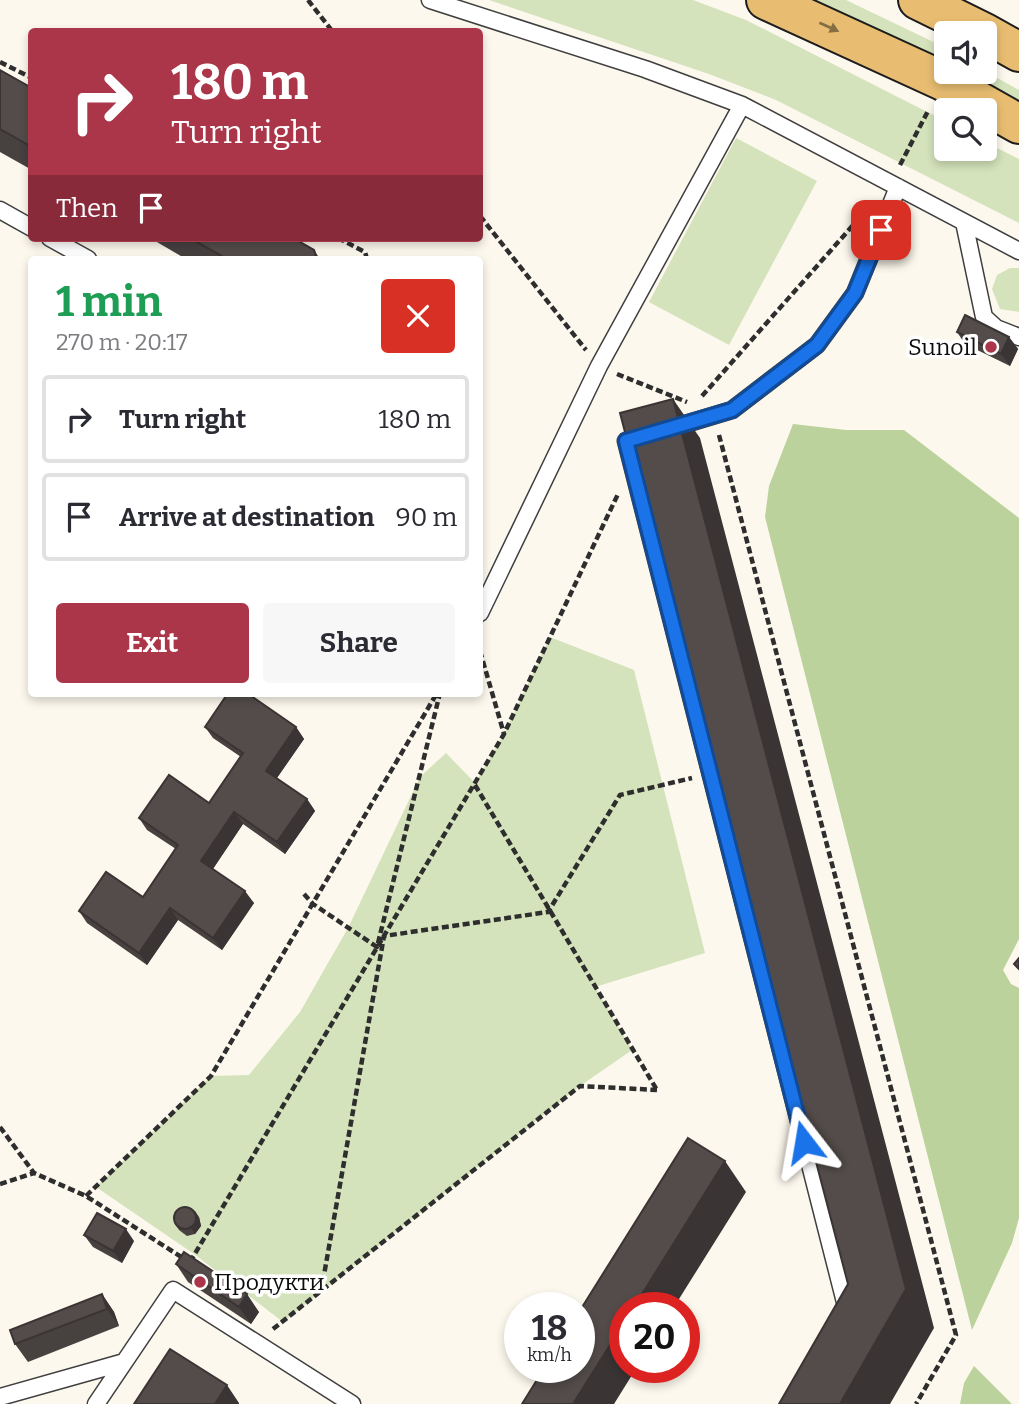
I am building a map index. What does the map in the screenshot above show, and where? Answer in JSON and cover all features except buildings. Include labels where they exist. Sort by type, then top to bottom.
[{"type":"main road","points":[[766,0],[931,75],[1019,124]]},
{"type":"main road","points":[[918,0],[961,21]]},
{"type":"main road","points":[[997,40],[1019,52]]},
{"type":"lane","points":[[430,0],[645,69],[742,105],[1019,251]]},
{"type":"lane","points":[[483,606],[599,366],[742,105]]},
{"type":"lane","points":[[851,1326],[626,441],[732,410],[817,345],[855,293],[894,185]]},
{"type":"lane","points":[[0,210],[28,226]]},
{"type":"lane","points":[[964,222],[984,317],[996,328],[1019,337]]},
{"type":"lane","points":[[57,242],[83,256]]},
{"type":"lane","points":[[96,1404],[121,1363],[173,1290],[352,1404]]},
{"type":"lane","points":[[0,1397],[121,1363]]},
{"type":"path","points":[[308,0],[330,28]]},
{"type":"path","points":[[0,62],[28,76]]},
{"type":"path","points":[[483,220],[599,366],[694,404],[894,185],[929,109]]},
{"type":"path","points":[[346,242],[365,252],[366,256]]},
{"type":"path","points":[[714,415],[956,1335],[916,1404]]},
{"type":"path","points":[[173,1290],[504,734],[632,464]]},
{"type":"path","points":[[483,660],[504,734]]},
{"type":"path","points":[[86,1196],[211,1076],[437,697]]},
{"type":"path","points":[[377,947],[438,697]]},
{"type":"path","points":[[548,912],[620,795],[710,774]]},
{"type":"path","points":[[256,1343],[580,1086],[657,1090],[548,912],[475,784]]},
{"type":"path","points":[[304,894],[313,904],[377,947]]},
{"type":"path","points":[[384,936],[548,912]]},
{"type":"path","points":[[321,1292],[384,936]]},
{"type":"path","points":[[0,1127],[34,1173],[86,1196],[190,1263]]},
{"type":"path","points":[[0,1184],[34,1173]]},
{"type":"green space","points":[[489,0],[693,0],[746,20],[934,115],[934,161],[997,161],[997,148],[1019,159],[1019,223],[776,100],[709,74]]},
{"type":"green space","points":[[805,0],[846,0],[934,42],[934,60]]},
{"type":"green space","points":[[997,78],[1019,90],[1019,104],[983,84],[997,84]]},
{"type":"green space","points":[[736,138],[817,181],[729,345],[649,302]]},
{"type":"green space","points":[[1010,268],[1019,268],[1019,312],[1000,309],[992,289],[997,275]]},
{"type":"green space","points":[[793,424],[846,430],[904,430],[1019,518],[1019,939],[1003,970],[1011,984],[1019,988],[1019,1218],[1012,1243],[972,1330],[765,517],[769,486]]},
{"type":"green space","points":[[550,637],[634,670],[705,953],[595,987],[632,1050],[580,1086],[283,1322],[194,1254],[96,1187],[211,1076],[249,1075],[300,1012],[348,928],[420,777],[446,753],[475,783],[504,734]]},
{"type":"green space","points":[[974,1366],[1012,1404],[960,1404],[964,1383]]},
{"type":"place","name":"Sunoil","points":[[991,347]]},
{"type":"place","name":"Продукти","points":[[200,1282]]},
{"type":"route","points":[[804,1142],[626,441],[732,410],[817,345],[855,293],[881,230]]}]
